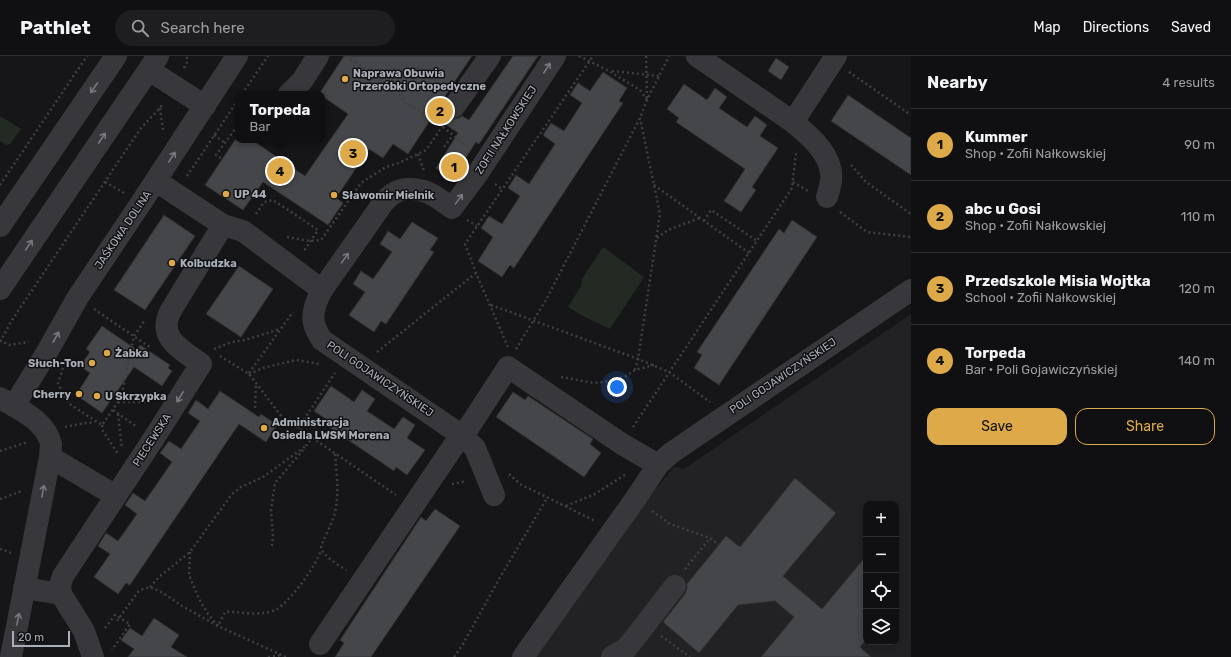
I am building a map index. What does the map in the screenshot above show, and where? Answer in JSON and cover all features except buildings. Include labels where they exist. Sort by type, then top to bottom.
[{"type":"street","points":[[0,226],[116,56]]},
{"type":"street","name":"JAŚKOWA DOLINA","points":[[7,402],[47,352],[78,297],[238,56]]},
{"type":"street","points":[[292,91],[302,81],[318,56]]},
{"type":"street","points":[[454,107],[490,56]]},
{"type":"street","name":"ZOFII NAŁKOWSKIEJ","points":[[322,290],[390,194],[400,190],[417,189],[430,193],[452,208],[478,173],[555,56]]},
{"type":"street","points":[[697,56],[805,131],[824,152],[830,164],[831,180],[827,197]]},
{"type":"street","points":[[794,122],[839,62]]},
{"type":"street","points":[[0,289],[153,63],[205,106]]},
{"type":"street","points":[[156,181],[223,225],[243,231],[322,290]]},
{"type":"street","points":[[206,357],[178,346],[167,334],[165,323],[170,312],[223,225]]},
{"type":"street","name":"POLI GOJAWICZYŃSKIEJ","points":[[322,290],[317,299],[314,312],[315,328],[322,340],[461,435],[475,448],[494,496]]},
{"type":"street","name":"POLI GOJAWICZYŃSKIEJ","points":[[523,657],[614,529],[653,463],[671,453],[911,290]]},
{"type":"street","name":"PIECEWSKA","points":[[61,594],[60,586],[62,576],[206,357]]},
{"type":"street","points":[[320,644],[461,435],[467,430],[511,360],[533,384],[653,463]]},
{"type":"street","points":[[7,402],[39,422],[47,432],[51,445],[50,457],[11,657]]},
{"type":"street","points":[[50,457],[116,496]]},
{"type":"street","points":[[612,657],[626,648],[680,578]]},
{"type":"street","points":[[24,588],[61,594],[84,631],[102,654]]},
{"type":"path","points":[[0,185],[87,56]]},
{"type":"path","points":[[187,56],[187,62]]},
{"type":"path","points":[[244,91],[268,56]]},
{"type":"path","points":[[347,56],[397,91],[406,103],[453,134],[444,147]]},
{"type":"path","points":[[579,56],[609,71],[640,90],[648,100]]},
{"type":"path","points":[[511,360],[509,350],[476,273],[466,244],[593,56]]},
{"type":"path","points":[[646,56],[648,100]]},
{"type":"path","points":[[511,360],[546,300],[640,118],[669,56]]},
{"type":"path","points":[[839,62],[911,115]]},
{"type":"path","points":[[609,71],[659,76]]},
{"type":"path","points":[[185,180],[235,104]]},
{"type":"path","points":[[321,240],[361,183],[386,167],[399,163],[426,150],[443,127],[454,107]]},
{"type":"path","points":[[32,341],[9,345],[0,341],[12,320],[141,128],[160,108],[164,137]]},
{"type":"path","points":[[635,370],[638,359],[660,214],[640,118]]},
{"type":"path","points":[[221,158],[216,154],[235,129]]},
{"type":"path","points":[[214,136],[225,143]]},
{"type":"path","points":[[622,444],[792,188],[797,148]]},
{"type":"path","points":[[418,154],[424,172]]},
{"type":"path","points":[[398,167],[399,163]]},
{"type":"path","points":[[858,172],[866,182],[911,214]]},
{"type":"path","points":[[105,182],[141,203]]},
{"type":"path","points":[[654,184],[749,253]]},
{"type":"path","points":[[827,197],[840,212],[867,232],[911,237]]},
{"type":"path","points":[[254,217],[264,202],[273,200],[318,230],[307,246]]},
{"type":"path","points":[[704,221],[711,210],[756,241]]},
{"type":"path","points":[[656,238],[668,230],[700,218]]},
{"type":"path","points":[[353,361],[378,352],[476,273]]},
{"type":"path","points":[[490,305],[638,359],[669,372],[716,406],[724,417]]},
{"type":"path","points":[[249,374],[296,308]]},
{"type":"path","points":[[95,310],[152,348]]},
{"type":"path","points":[[102,426],[120,398],[134,336],[147,318]]},
{"type":"path","points":[[206,357],[232,342],[245,340],[281,329]]},
{"type":"path","points":[[249,374],[263,368],[296,360],[324,365]]},
{"type":"path","points":[[61,361],[63,368],[58,383],[64,396],[71,405],[102,426],[103,431],[119,455]]},
{"type":"path","points":[[533,384],[562,377],[594,383],[610,381],[626,376],[635,370],[654,366]]},
{"type":"path","points":[[249,374],[282,417],[413,506]]},
{"type":"path","points":[[255,408],[256,384]]},
{"type":"path","points":[[298,428],[307,414]]},
{"type":"path","points":[[63,428],[96,422]]},
{"type":"path","points":[[272,546],[273,537],[271,511],[275,483],[312,438]]},
{"type":"path","points":[[0,451],[34,439]]},
{"type":"path","points":[[117,621],[138,592],[150,587],[159,577],[190,552],[232,494],[241,487],[263,477],[306,446]]},
{"type":"path","points":[[218,626],[225,612],[232,611],[262,614],[276,610],[290,597],[315,565],[321,550],[321,545],[331,524],[336,508],[337,491],[335,454]]},
{"type":"path","points":[[565,506],[594,494],[653,463]]},
{"type":"path","points":[[520,484],[614,529]]},
{"type":"path","points":[[0,499],[24,490]]},
{"type":"path","points":[[454,657],[463,644],[547,498]]},
{"type":"path","points":[[648,507],[670,524],[710,538],[719,545]]},
{"type":"path","points":[[680,578],[710,538]]},
{"type":"path","points":[[0,549],[6,551]]},
{"type":"path","points":[[321,550],[343,568]]},
{"type":"path","points":[[190,552],[190,576],[198,599],[218,626]]},
{"type":"path","points":[[150,587],[163,593],[182,606],[218,626],[286,657]]},
{"type":"path","points":[[102,654],[130,624],[114,615]]},
{"type":"path","points":[[644,624],[690,657]]},
{"type":"path","points":[[268,657],[281,655]]},
{"type":"shaded area","points":[[0,116],[21,129],[10,144],[6,145],[0,141]]},
{"type":"shaded area","points":[[603,247],[644,277],[610,329],[568,307],[581,286],[582,279]]},
{"type":"shaded area","points":[[911,314],[911,657],[533,657],[650,493],[675,466],[684,469]]},
{"type":"place","name":"Naprawa Obuwia Przeróbki Ortopedyczne","points":[[345,79]]},
{"type":"place","name":"abc u Gosi","points":[[440,111]]},
{"type":"place","name":"Przedszkole Misia Wojtka","points":[[353,153]]},
{"type":"place","name":"Kummer","points":[[454,167]]},
{"type":"place","name":"Torpeda","points":[[280,171]]},
{"type":"place","name":"UP 44","points":[[226,194]]},
{"type":"place","name":"Sławomir Mielnik","points":[[334,195]]},
{"type":"place","name":"Kolbudzka","points":[[172,263]]},
{"type":"place","name":"Żabka","points":[[107,353]]},
{"type":"place","name":"Słuch-Ton","points":[[92,363]]},
{"type":"place","name":"Cherry","points":[[79,394]]},
{"type":"place","name":"U Skrzypka","points":[[97,396]]},
{"type":"place","name":"Administracja Osiedla LWSM Morena","points":[[264,428]]}]
